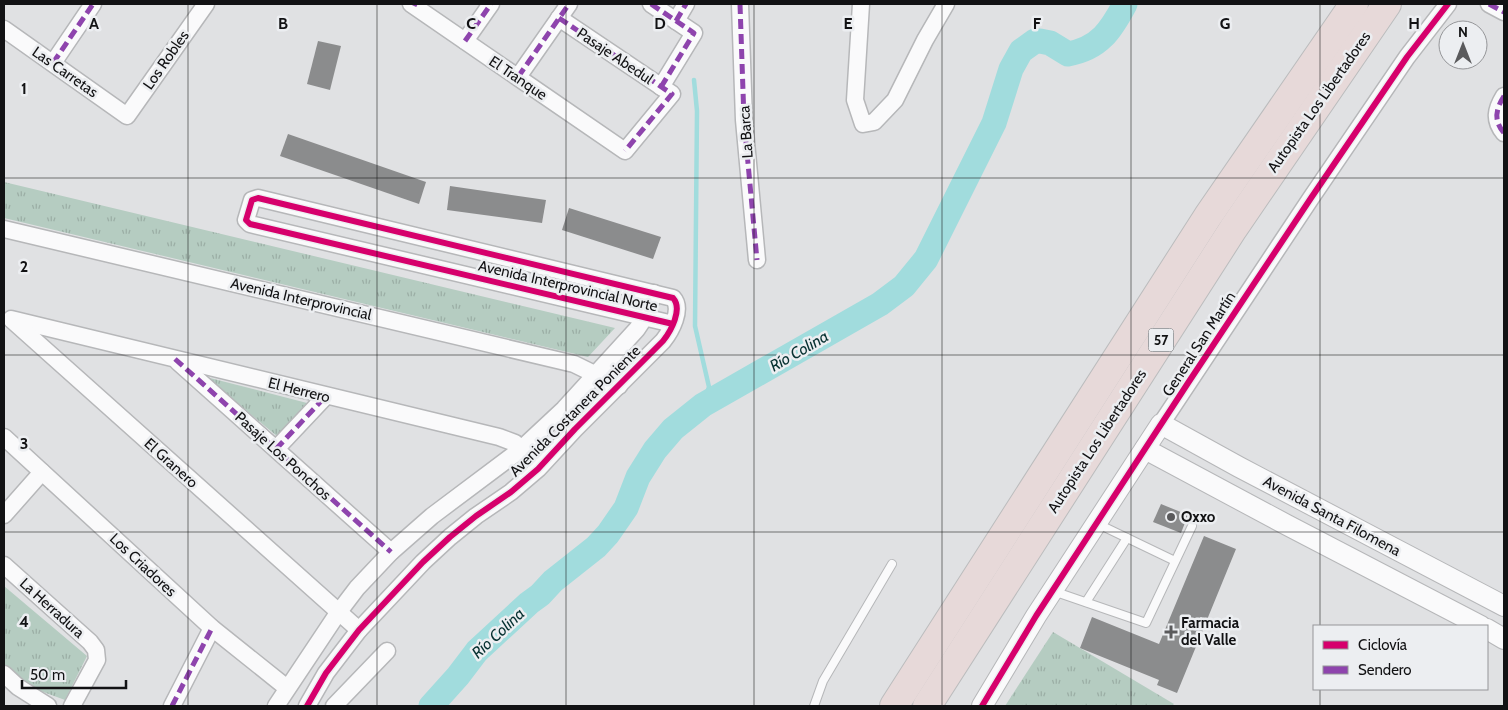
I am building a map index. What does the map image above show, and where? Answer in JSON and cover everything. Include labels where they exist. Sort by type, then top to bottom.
[{"type":"highway","name":"Autopista Los Libertadores","points":[[894,706],[1208,216],[1354,4]]},
{"type":"highway","name":"Autopista Los Libertadores","points":[[927,706],[1233,229],[1387,4]]},
{"type":"street","points":[[53,63],[93,4]]},
{"type":"street","name":"Los Robles","points":[[127,116],[206,4]]},
{"type":"street","name":"El Tranque","points":[[413,4],[625,151],[666,90]]},
{"type":"street","points":[[465,41],[491,4]]},
{"type":"street","points":[[518,77],[569,4]]},
{"type":"street","points":[[652,4],[694,33],[666,90]]},
{"type":"street","points":[[676,21],[686,4]]},
{"type":"street","name":"La Barca","points":[[740,4],[744,120],[757,260]]},
{"type":"street","points":[[860,4],[855,100],[863,124],[874,122],[895,100],[925,40],[946,4]]},
{"type":"street","name":"General San Martín","points":[[982,706],[1053,591],[1145,449],[1327,174],[1407,57],[1448,4]]},
{"type":"street","points":[[1489,4],[1504,12]]},
{"type":"street","name":"Pasaje Abedul","points":[[559,18],[666,90]]},
{"type":"street","name":"Las Carretas","points":[[4,28],[127,116]]},
{"type":"street","points":[[1504,96],[1496,113],[1498,124],[1504,132]]},
{"type":"street","name":"Avenida Interprovincial Norte","points":[[258,198],[654,293],[673,298],[677,302],[678,308],[673,324],[250,224],[246,220],[252,200],[258,198]]},
{"type":"street","name":"Avenida Interprovincial","points":[[4,231],[564,362],[596,374],[619,386]]},
{"type":"street","name":"Avenida Costanera Poniente","points":[[276,706],[338,613],[357,588],[391,552],[432,516],[520,450],[564,409],[637,329],[645,317],[654,293]]},
{"type":"street","name":"El Herrero","points":[[8,316],[74,335],[175,360],[499,437],[514,443],[520,450]]},
{"type":"street","name":"El Granero","points":[[8,316],[359,630]]},
{"type":"street","name":"Avenida Costanera Poniente","points":[[307,706],[326,673],[359,630],[422,562],[476,516],[511,492],[538,469],[574,429],[663,342],[673,324]]},
{"type":"street","points":[[58,361],[62,346],[74,335]]},
{"type":"street","name":"Pasaje Los Ponchos","points":[[175,360],[391,552]]},
{"type":"street","points":[[276,449],[326,396]]},
{"type":"street","name":"Avenida Santa Filomena","points":[[1162,424],[1248,472],[1504,606]]},
{"type":"street","name":"Los Criadores","points":[[4,437],[212,628],[288,688]]},
{"type":"street","name":"Avenida Santa Filomena","points":[[1145,449],[1479,625]]},
{"type":"street","points":[[4,515],[42,472]]},
{"type":"street","name":"La Herradura","points":[[4,565],[90,642],[96,650],[97,660],[72,706]]},
{"type":"street","points":[[172,706],[212,628]]},
{"type":"street","points":[[1488,630],[1504,638]]},
{"type":"street","points":[[334,706],[387,651]]},
{"type":"street","points":[[4,674],[18,687],[48,706]]},
{"type":"lane","points":[[1097,524],[1175,561]]},
{"type":"lane","points":[[1053,591],[1146,623],[1192,526]]},
{"type":"lane","points":[[1086,602],[1127,538]]},
{"type":"lane","points":[[814,706],[823,681],[892,564]]},
{"type":"green space","points":[[4,182],[615,328],[588,357],[4,218]]},
{"type":"green space","points":[[206,377],[307,403],[278,437]]},
{"type":"green space","points":[[4,586],[87,656],[65,700],[27,686],[4,664]]},
{"type":"green space","points":[[1053,632],[1174,704],[1172,706],[1005,706]]},
{"type":"building","points":[[318,41],[341,46],[330,90],[307,84]]},
{"type":"building","points":[[288,134],[426,182],[419,204],[280,156]]},
{"type":"building","points":[[450,186],[546,200],[542,223],[447,210]]},
{"type":"building","points":[[569,208],[661,237],[653,259],[562,230]]},
{"type":"building","points":[[1161,504],[1188,515],[1181,533],[1153,522]]},
{"type":"building","points":[[1204,536],[1236,549],[1177,693],[1157,685],[1159,680],[1080,648],[1092,617],[1159,644]]},
{"type":"waterway","name":"Río Colina","points":[[431,706],[477,651],[553,581],[596,547],[608,534],[626,508],[638,477],[655,450],[673,429],[703,405],[880,304],[904,286],[926,259],[994,123],[1011,69],[1021,51],[1035,41],[1050,43],[1068,54],[1088,47],[1109,30],[1125,4]]},
{"type":"waterway","points":[[694,80],[697,111],[695,326],[709,387],[703,405]]},
{"type":"marked path","points":[[53,63],[93,4]]},
{"type":"marked path","points":[[465,41],[491,4]]},
{"type":"marked path","points":[[518,77],[569,4]]},
{"type":"marked path","points":[[651,4],[694,33],[661,87]]},
{"type":"marked path","points":[[676,21],[686,4]]},
{"type":"marked path","points":[[740,4],[744,120],[757,260]]},
{"type":"marked path","points":[[1489,4],[1504,12]]},
{"type":"marked path","points":[[559,18],[672,94],[625,151]]},
{"type":"marked path","points":[[1504,96],[1499,105],[1497,115],[1498,124],[1504,133]]},
{"type":"marked path","points":[[175,359],[391,552]]},
{"type":"marked path","points":[[276,449],[326,396]]},
{"type":"marked path","points":[[172,706],[212,628]]},
{"type":"cycle path","points":[[982,706],[1036,616],[1188,383],[1407,57],[1448,4]]},
{"type":"cycle path","points":[[307,706],[326,673],[359,630],[423,562],[450,537],[511,492],[538,469],[663,341],[669,332],[672,326],[675,320],[677,308],[673,298],[258,198],[252,200],[246,220],[250,224],[673,324]]},
{"type":"place","name":"Oxxo","points":[[1171,517]]},
{"type":"place","name":"Farmacia del Valle","points":[[1171,632]]}]
